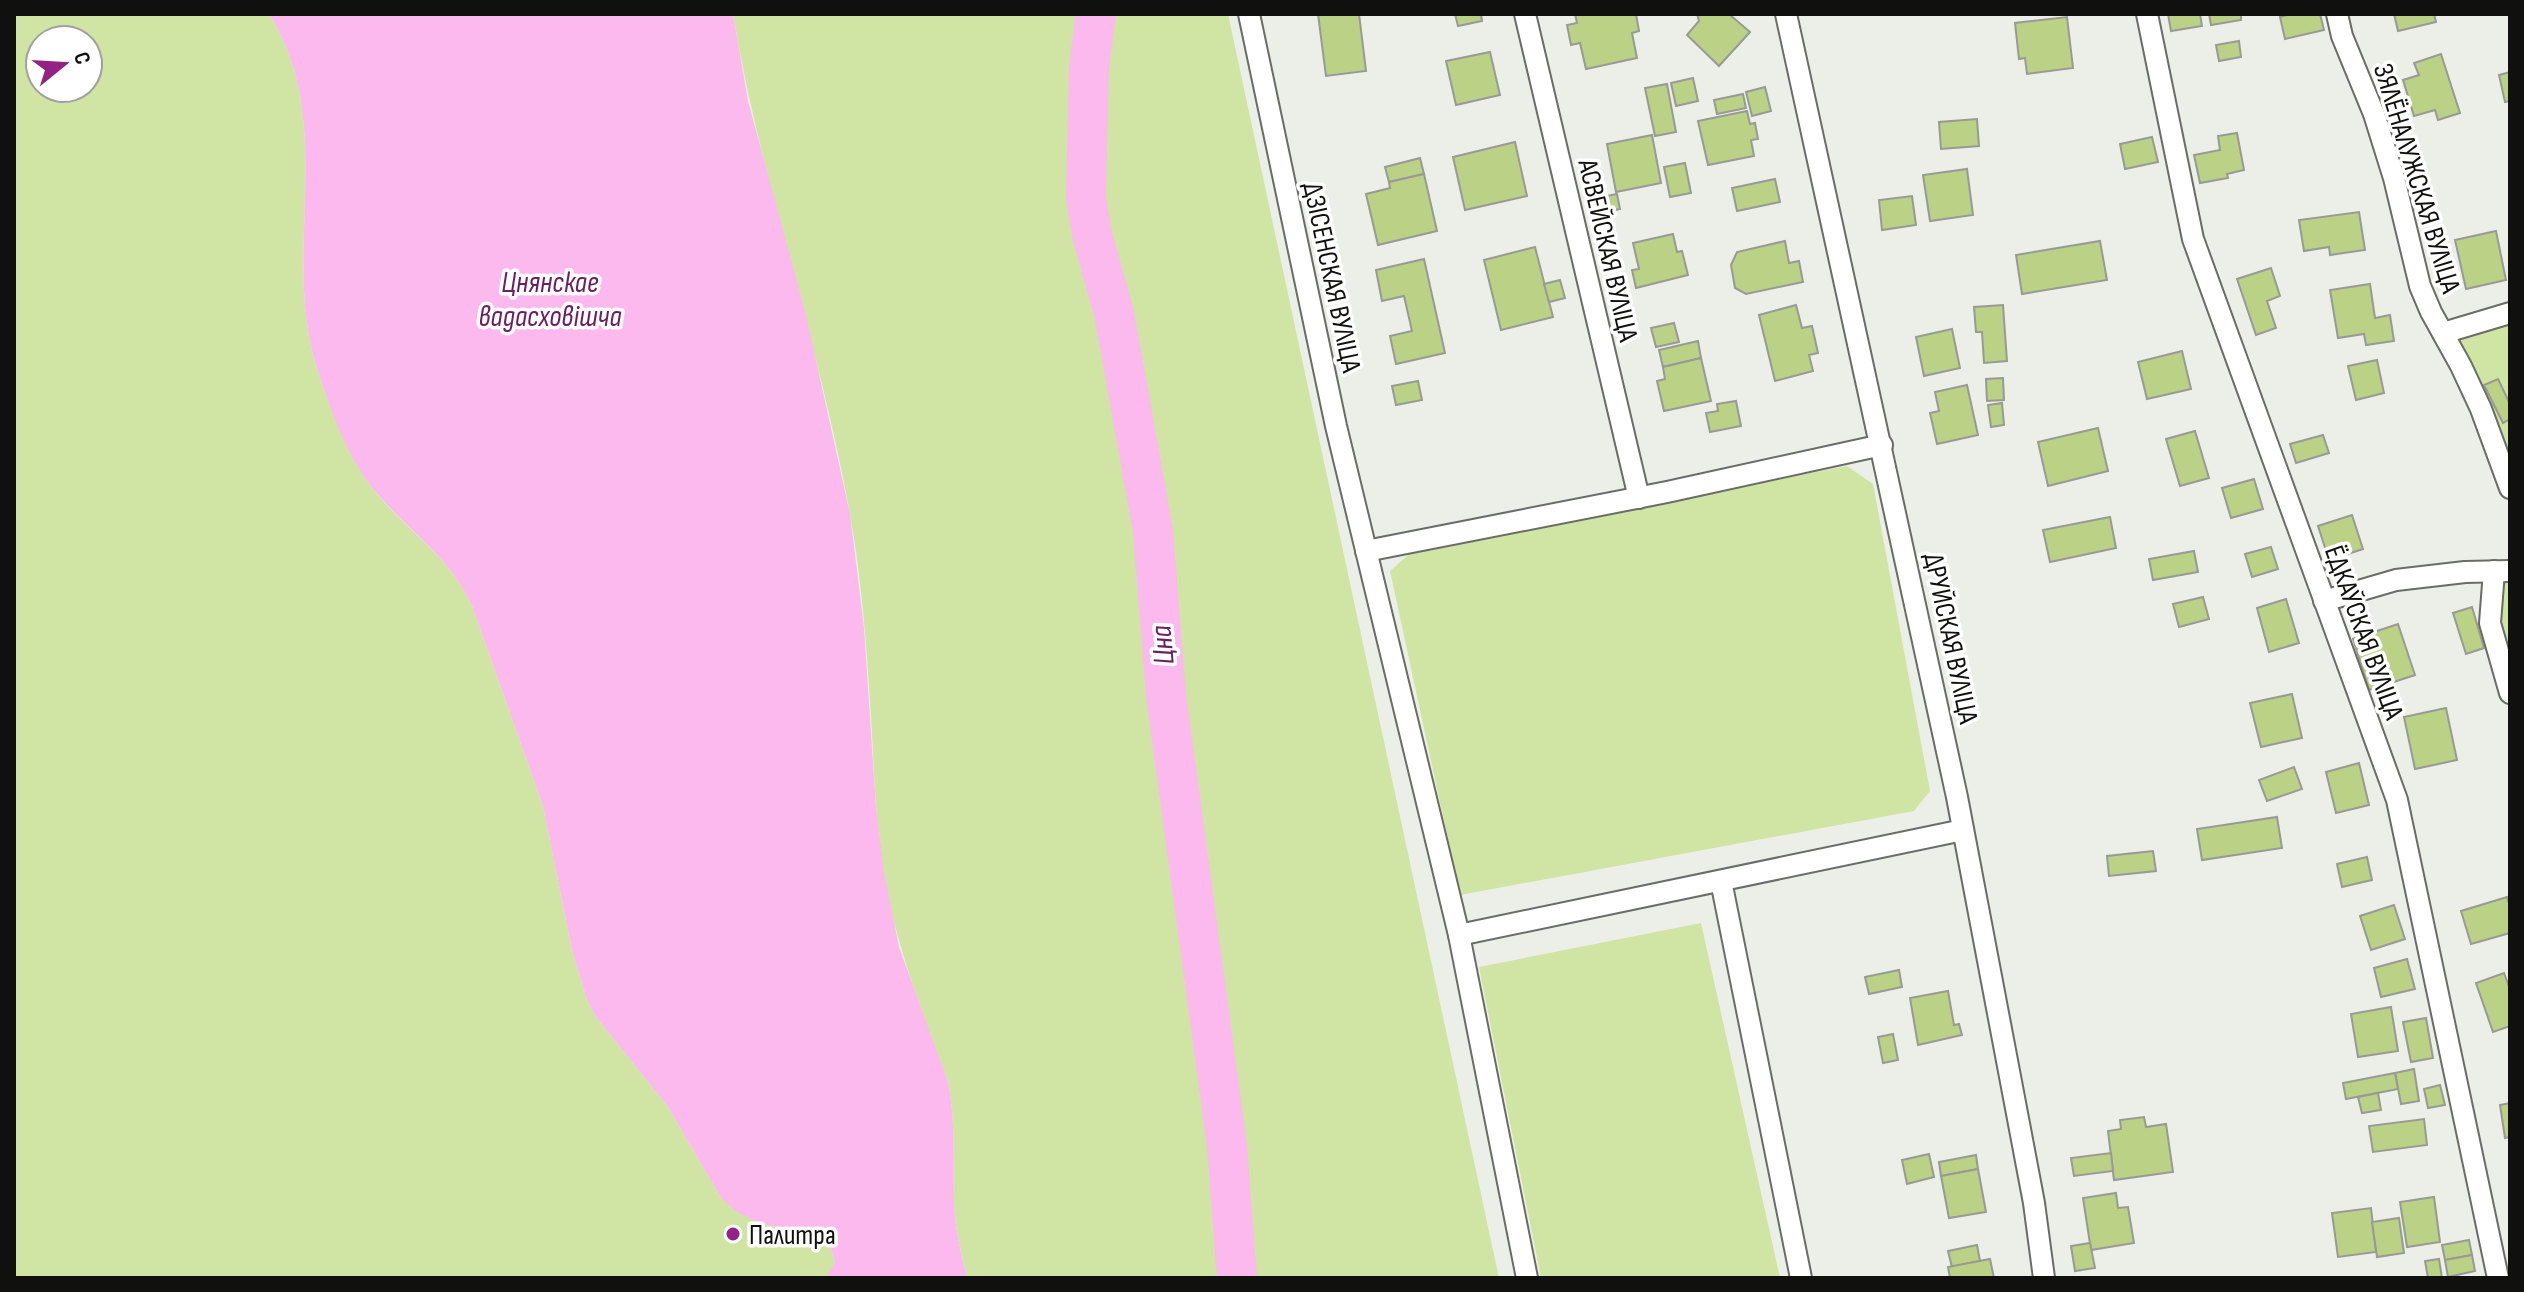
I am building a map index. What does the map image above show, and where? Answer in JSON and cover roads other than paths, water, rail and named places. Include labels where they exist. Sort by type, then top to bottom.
[{"type":"street","name":"ДЗІСЕНСКАЯ ВУЛІЦА","points":[[1249,14],[1336,426],[1459,935],[1527,1278]]},
{"type":"street","name":"АСВЕЙСКАЯ ВУЛІЦА","points":[[1525,14],[1639,498]]},
{"type":"street","name":"ДРУЙСКАЯ ВУЛІЦА","points":[[1786,14],[1882,445],[1963,830],[2034,1203],[2044,1278]]},
{"type":"street","name":"ЁДКАЎСКАЯ ВУЛІЦА","points":[[2147,14],[2193,239],[2397,800],[2498,1278]]},
{"type":"street","name":"ЗЯЛЁНАЛУЖСКАЯ ВУЛІЦА","points":[[2337,14],[2342,36],[2374,114],[2394,178],[2420,286],[2481,409],[2510,488]]},
{"type":"street","points":[[2443,333],[2510,313]]},
{"type":"street","points":[[1366,551],[1639,498],[1882,445]]},
{"type":"street","points":[[2324,601],[2396,580],[2502,571],[2490,623],[2510,693]]},
{"type":"street","points":[[1459,935],[1963,830]]},
{"type":"street","points":[[1721,881],[1801,1278]]},
{"type":"water","name":"Цнянскае вадасховішча","points":[[269,14],[733,14],[748,101],[805,311],[850,514],[864,628],[876,808],[884,872],[899,947],[948,1082],[953,1127],[955,1212],[967,1278],[826,1278],[835,1262],[829,1243],[823,1236],[753,1220],[737,1212],[721,1198],[668,1107],[596,1017],[587,1000],[572,950],[543,806],[472,606],[451,571],[384,502],[362,473],[339,428],[321,381],[307,321],[304,277],[305,142],[301,98],[289,55]]},
{"type":"waterway","name":"Цна","points":[[1096,14],[1089,66],[1086,197],[1092,235],[1114,313],[1153,531],[1166,695],[1227,1146],[1237,1278]]},
{"type":"place","name":"Палитра","points":[[733,1234]]}]
